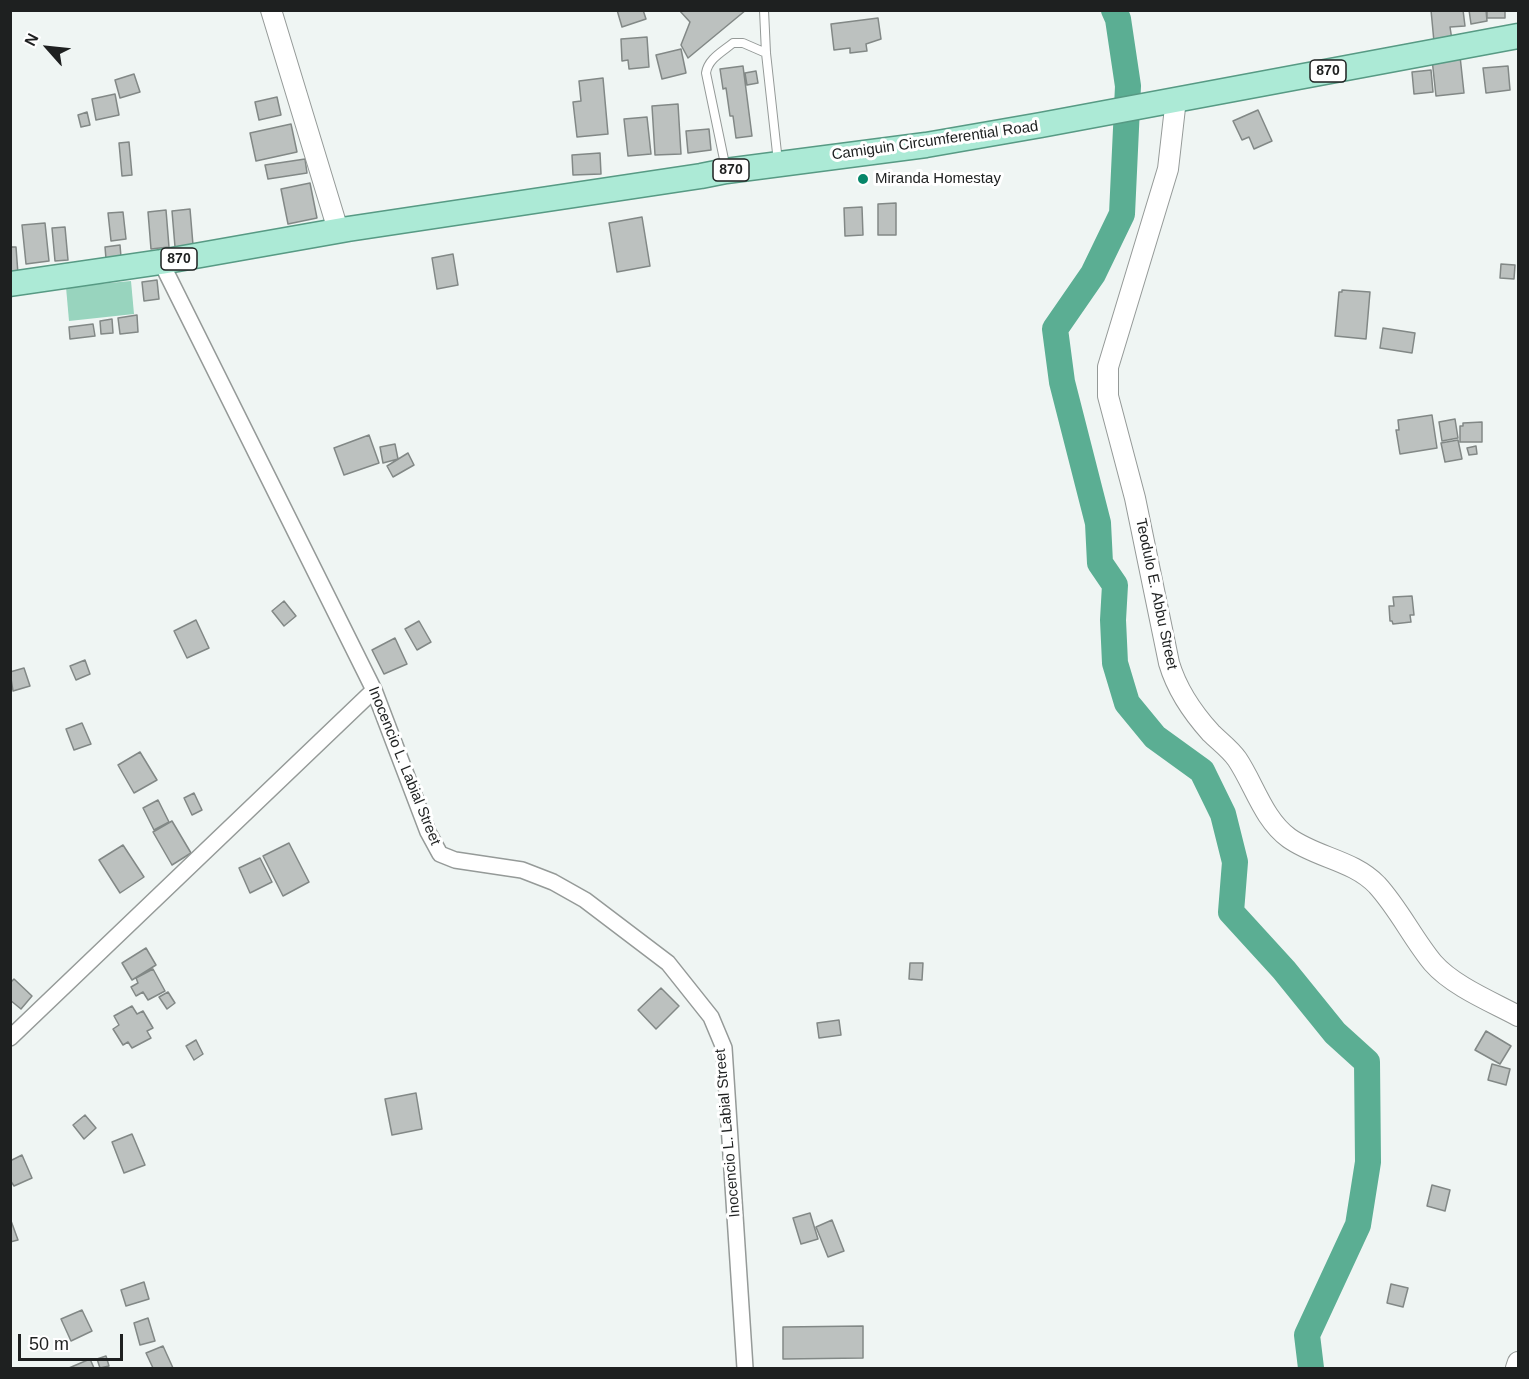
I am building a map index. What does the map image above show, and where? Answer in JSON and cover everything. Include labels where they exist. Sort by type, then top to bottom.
[{"type":"main road","name":"Camiguin Circumferential Road","points":[[343,230],[778,163],[926,145],[1518,36]]},
{"type":"main road","name":"870","points":[[10,284],[161,262],[343,230]]},
{"type":"street","points":[[271,10],[343,230]]},
{"type":"street","name":"Teodulo E. Abbu Street","points":[[1176,99],[1168,169],[1115,340],[1108,367],[1107,382],[1108,396],[1136,498],[1174,682],[1196,716],[1235,756],[1275,825],[1290,839],[1343,862],[1364,874],[1377,886],[1402,918],[1434,965],[1451,979],[1518,1016]]},
{"type":"street","name":"Inocencio L. Labial Street","points":[[161,262],[374,690],[428,832],[440,854],[454,860],[522,870],[553,882],[585,900],[668,963],[711,1017],[724,1048],[745,1368]]},
{"type":"street","points":[[10,1038],[374,690]]},
{"type":"street","points":[[1516,1368],[1518,1362]]},
{"type":"lane","points":[[765,10],[766,53],[778,163]]},
{"type":"lane","points":[[726,171],[706,73],[707,66],[733,43],[743,43],[766,53]]},
{"type":"green space","points":[[131,281],[134,314],[69,321],[66,287]]},
{"type":"building","points":[[617,10],[643,10],[646,19],[622,27]]},
{"type":"building","points":[[679,10],[746,10],[688,58],[681,45],[690,22]]},
{"type":"building","points":[[1431,10],[1463,10],[1465,26],[1450,27],[1452,40],[1434,42]]},
{"type":"building","points":[[1469,10],[1486,10],[1487,21],[1471,24]]},
{"type":"building","points":[[1487,10],[1505,10],[1505,18],[1487,18]]},
{"type":"building","points":[[878,18],[881,39],[866,44],[867,51],[850,53],[850,48],[834,50],[831,24]]},
{"type":"building","points":[[647,37],[649,67],[629,69],[628,60],[622,61],[621,39]]},
{"type":"building","points":[[681,49],[686,73],[662,79],[656,55]]},
{"type":"building","points":[[1460,56],[1464,93],[1436,96],[1432,59]]},
{"type":"building","points":[[743,66],[752,136],[736,138],[733,116],[730,116],[726,88],[723,89],[720,69]]},
{"type":"building","points":[[1508,66],[1510,90],[1486,93],[1483,68]]},
{"type":"building","points":[[1431,70],[1433,92],[1414,94],[1412,72]]},
{"type":"building","points":[[756,71],[758,83],[747,85],[745,73]]},
{"type":"building","points":[[134,74],[140,92],[120,98],[115,80]]},
{"type":"building","points":[[603,78],[608,134],[577,137],[573,102],[581,101],[579,81]]},
{"type":"building","points":[[115,94],[119,115],[96,120],[92,99]]},
{"type":"building","points":[[277,97],[281,115],[259,120],[255,102]]},
{"type":"building","points":[[678,104],[681,154],[655,155],[652,106]]},
{"type":"building","points":[[1258,110],[1272,141],[1254,149],[1249,137],[1242,140],[1233,121]]},
{"type":"building","points":[[87,112],[90,125],[81,127],[78,115]]},
{"type":"building","points":[[647,117],[651,154],[628,156],[624,119]]},
{"type":"building","points":[[291,124],[297,152],[256,161],[250,133]]},
{"type":"building","points":[[709,129],[711,150],[688,153],[686,131]]},
{"type":"building","points":[[129,142],[132,175],[122,176],[119,143]]},
{"type":"building","points":[[600,153],[601,174],[573,175],[572,155]]},
{"type":"building","points":[[305,159],[307,173],[268,179],[265,165]]},
{"type":"building","points":[[310,183],[317,218],[288,224],[281,189]]},
{"type":"building","points":[[896,203],[896,235],[878,235],[878,204]]},
{"type":"building","points":[[862,207],[863,235],[845,236],[844,208]]},
{"type":"building","points":[[190,209],[193,245],[175,247],[172,211]]},
{"type":"building","points":[[166,210],[169,247],[151,249],[148,212]]},
{"type":"building","points":[[123,212],[126,239],[111,241],[108,213]]},
{"type":"building","points":[[642,217],[650,266],[617,272],[609,223]]},
{"type":"building","points":[[45,223],[49,261],[26,264],[22,225]]},
{"type":"building","points":[[65,227],[68,260],[55,261],[52,228]]},
{"type":"building","points":[[120,245],[121,257],[106,259],[105,247]]},
{"type":"building","points":[[10,247],[16,247],[18,274],[10,274]]},
{"type":"building","points":[[453,254],[458,285],[437,289],[432,258]]},
{"type":"building","points":[[1501,264],[1515,265],[1514,279],[1500,278]]},
{"type":"building","points":[[157,280],[159,299],[144,301],[142,282]]},
{"type":"building","points":[[1342,290],[1370,292],[1366,339],[1335,336],[1339,292]]},
{"type":"building","points":[[137,315],[138,332],[120,334],[118,318]]},
{"type":"building","points":[[112,319],[113,333],[101,334],[100,321]]},
{"type":"building","points":[[93,324],[95,336],[70,339],[69,327]]},
{"type":"building","points":[[1383,328],[1415,333],[1412,353],[1380,348]]},
{"type":"building","points":[[1432,415],[1437,448],[1400,454],[1396,430],[1399,430],[1398,420]]},
{"type":"building","points":[[1455,419],[1458,438],[1442,441],[1439,422]]},
{"type":"building","points":[[1482,422],[1482,442],[1460,442],[1460,426],[1463,426],[1463,423]]},
{"type":"building","points":[[369,435],[379,463],[344,475],[334,448]]},
{"type":"building","points":[[1458,440],[1462,459],[1445,462],[1441,443]]},
{"type":"building","points":[[395,444],[398,459],[383,463],[380,447]]},
{"type":"building","points":[[1476,446],[1477,454],[1469,455],[1467,448]]},
{"type":"building","points":[[408,453],[414,465],[393,477],[387,466]]},
{"type":"building","points":[[1412,596],[1414,615],[1410,615],[1411,622],[1393,624],[1390,621],[1389,606],[1394,606],[1393,597]]},
{"type":"building","points":[[284,601],[296,616],[284,626],[272,611]]},
{"type":"building","points":[[196,620],[209,648],[187,658],[174,631]]},
{"type":"building","points":[[419,621],[431,642],[417,650],[405,629]]},
{"type":"building","points":[[395,638],[407,664],[384,674],[372,650]]},
{"type":"building","points":[[85,660],[90,674],[76,680],[70,666]]},
{"type":"building","points":[[24,668],[30,686],[13,691],[10,672]]},
{"type":"building","points":[[82,723],[91,744],[74,750],[66,729]]},
{"type":"building","points":[[140,752],[157,780],[134,793],[118,765]]},
{"type":"building","points":[[194,793],[202,810],[192,815],[184,798]]},
{"type":"building","points":[[158,800],[169,822],[154,830],[143,808]]},
{"type":"building","points":[[172,821],[191,853],[172,865],[153,832]]},
{"type":"building","points":[[289,843],[309,882],[283,896],[263,856]]},
{"type":"building","points":[[123,845],[144,877],[120,893],[99,860]]},
{"type":"building","points":[[260,858],[272,882],[250,893],[239,868]]},
{"type":"building","points":[[146,948],[156,965],[132,980],[122,963]]},
{"type":"building","points":[[910,963],[923,963],[922,980],[909,979]]},
{"type":"building","points":[[153,969],[165,991],[148,1000],[143,992],[136,996],[131,987],[138,983],[136,978]]},
{"type":"building","points":[[14,979],[32,996],[21,1009],[10,1000],[10,983]]},
{"type":"building","points":[[661,988],[679,1006],[656,1029],[638,1010]]},
{"type":"building","points":[[168,992],[175,1003],[167,1009],[159,997]]},
{"type":"building","points":[[132,1006],[137,1014],[143,1011],[153,1028],[147,1031],[151,1038],[132,1048],[128,1042],[123,1045],[113,1029],[119,1025],[114,1016]]},
{"type":"building","points":[[839,1020],[841,1035],[819,1038],[817,1023]]},
{"type":"building","points":[[1486,1031],[1511,1046],[1500,1064],[1475,1050]]},
{"type":"building","points":[[196,1040],[203,1054],[194,1060],[186,1046]]},
{"type":"building","points":[[1492,1064],[1510,1069],[1506,1085],[1488,1080]]},
{"type":"building","points":[[416,1093],[422,1129],[392,1135],[385,1099]]},
{"type":"building","points":[[85,1115],[96,1128],[84,1139],[73,1125]]},
{"type":"building","points":[[132,1134],[145,1165],[124,1173],[112,1142]]},
{"type":"building","points":[[22,1155],[32,1178],[14,1186],[10,1180],[10,1161]]},
{"type":"building","points":[[1432,1185],[1450,1190],[1445,1211],[1427,1206]]},
{"type":"building","points":[[810,1213],[818,1239],[801,1244],[793,1218]]},
{"type":"building","points":[[10,1218],[18,1240],[10,1242]]},
{"type":"building","points":[[832,1220],[844,1251],[828,1257],[816,1227]]},
{"type":"building","points":[[144,1282],[149,1299],[126,1306],[121,1290]]},
{"type":"building","points":[[1391,1284],[1408,1288],[1403,1307],[1387,1303]]},
{"type":"building","points":[[82,1310],[92,1331],[71,1341],[61,1319]]},
{"type":"building","points":[[148,1318],[155,1341],[140,1345],[134,1323]]},
{"type":"building","points":[[863,1326],[863,1358],[783,1359],[783,1327]]},
{"type":"building","points":[[163,1346],[173,1368],[153,1368],[146,1353]]},
{"type":"building","points":[[106,1356],[109,1366],[100,1368],[97,1359]]},
{"type":"building","points":[[90,1359],[94,1368],[69,1368]]},
{"type":"waterway","points":[[1114,10],[1118,19],[1128,86],[1122,214],[1093,274],[1055,329],[1062,382],[1098,523],[1100,563],[1115,585],[1113,620],[1115,663],[1127,703],[1155,737],[1202,771],[1223,814],[1235,862],[1231,912],[1284,970],[1335,1033],[1367,1062],[1368,1162],[1358,1225],[1307,1335],[1311,1368]]},
{"type":"place","name":"Miranda Homestay","points":[[863,179]]}]
